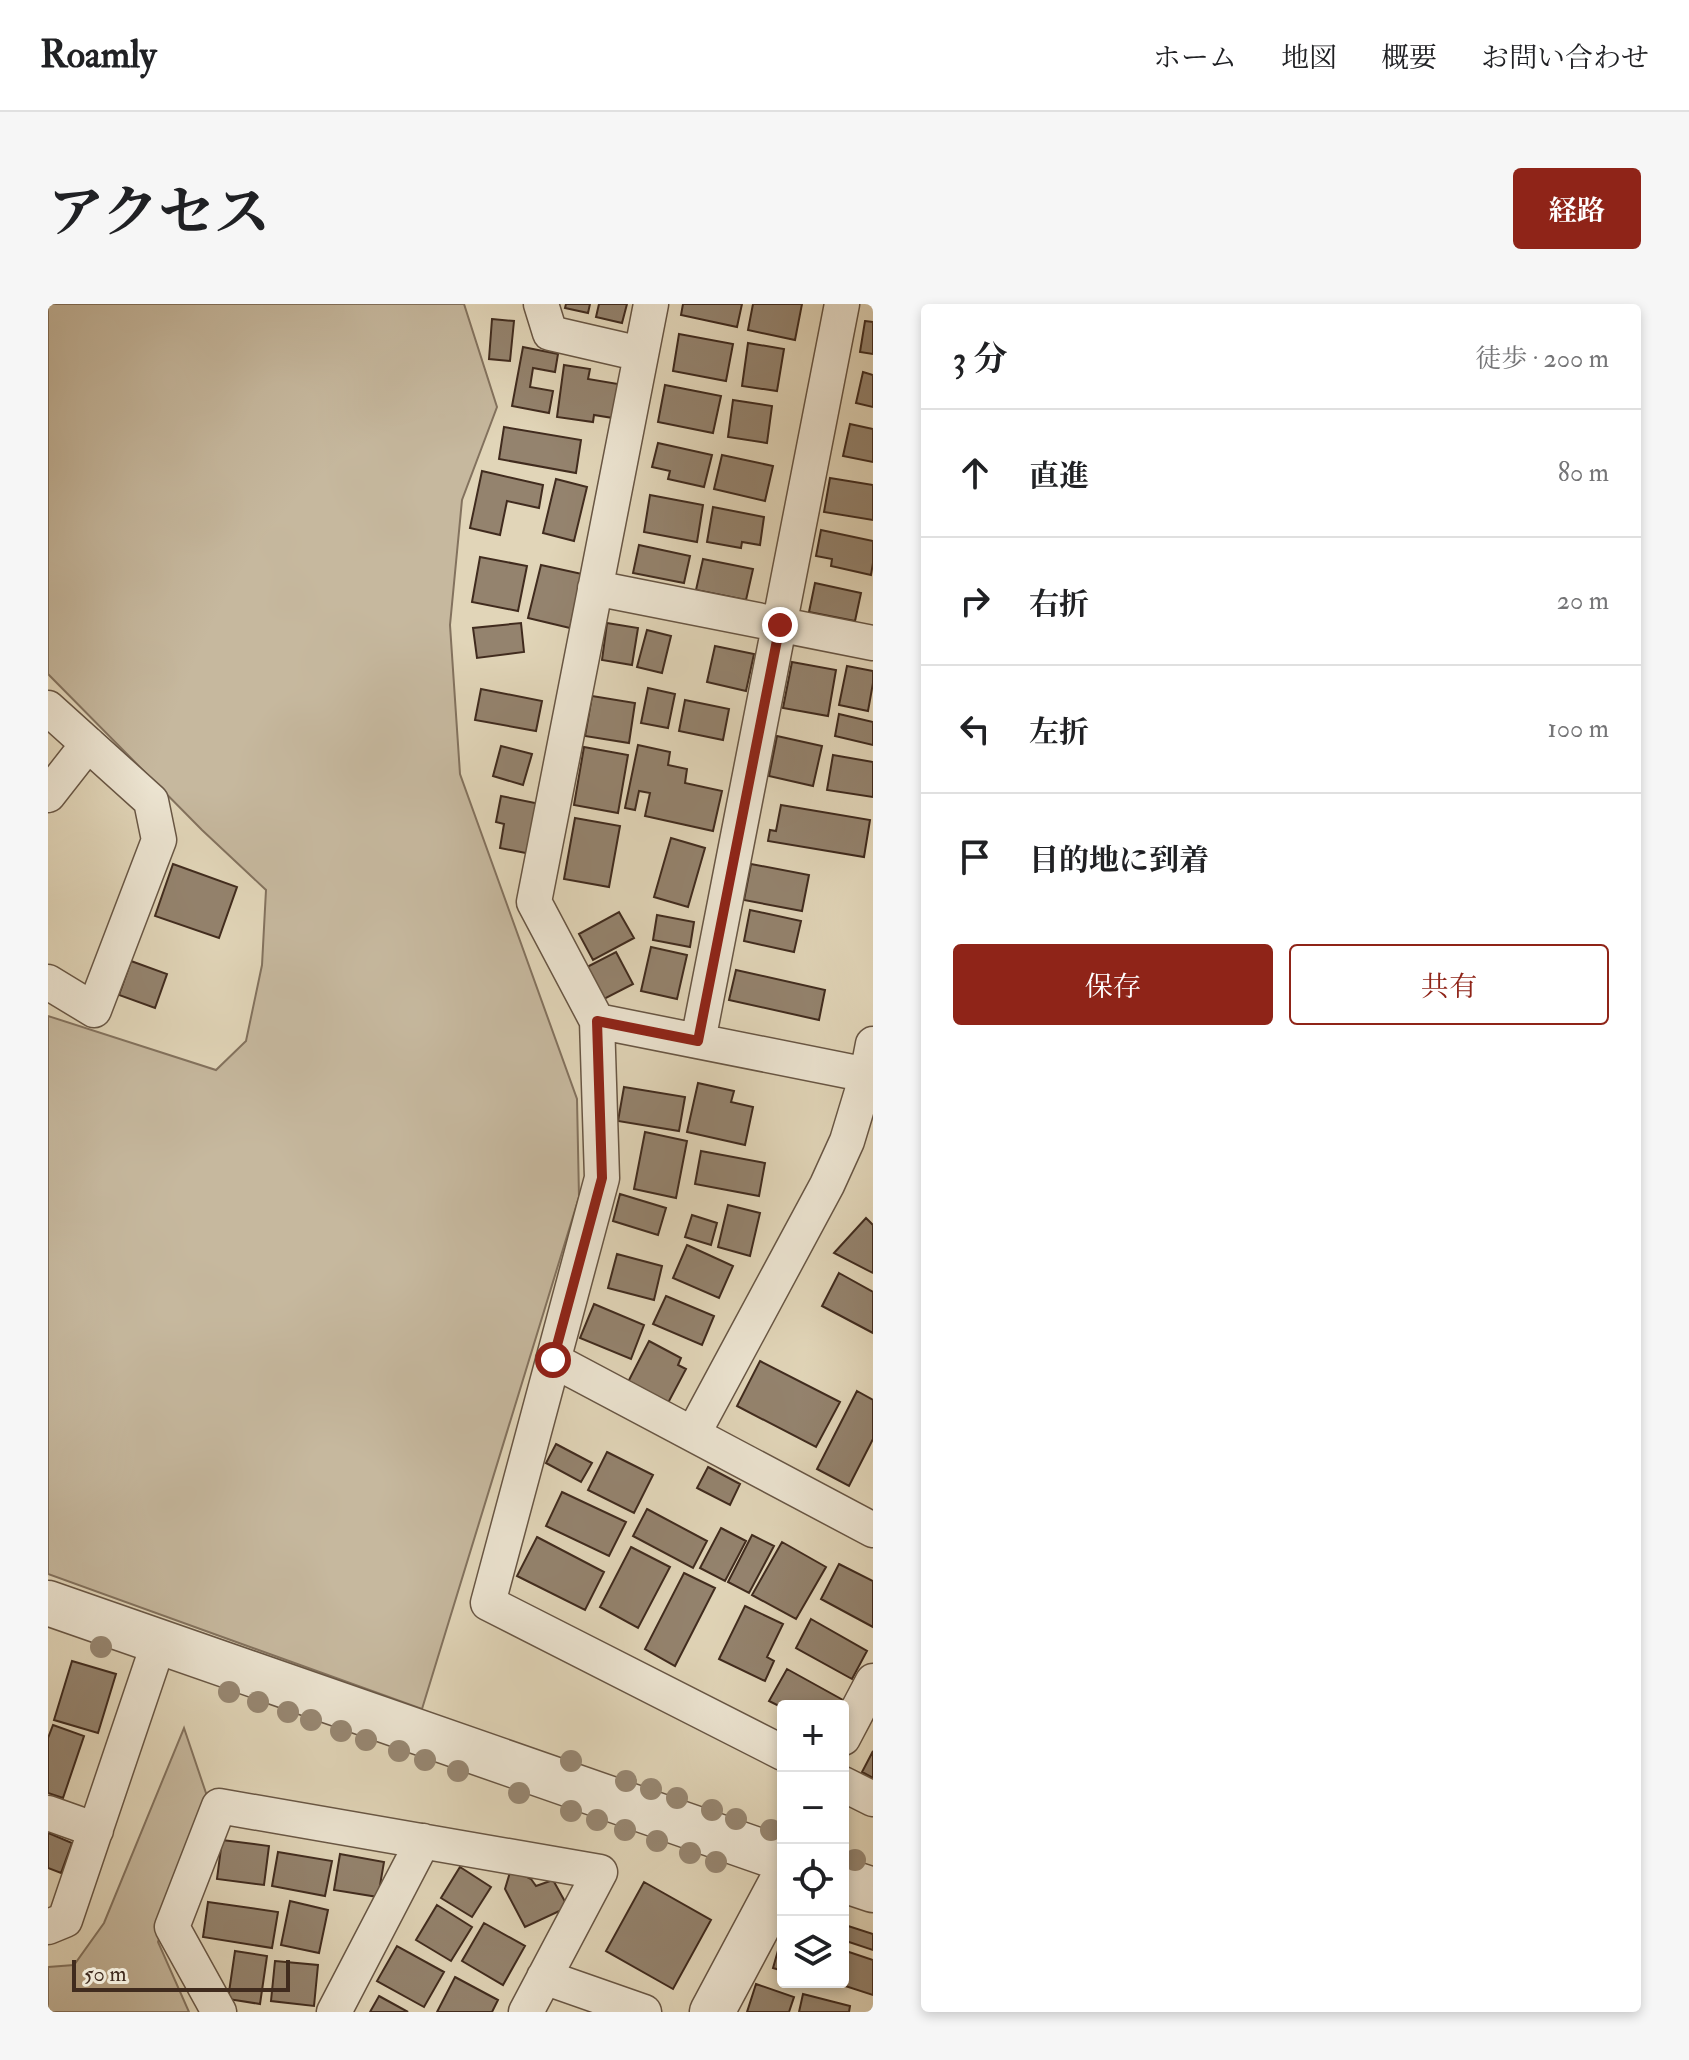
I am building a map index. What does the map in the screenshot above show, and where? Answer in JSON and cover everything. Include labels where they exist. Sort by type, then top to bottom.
[{"type":"street","points":[[541,304],[550,333],[641,354]]},
{"type":"street","points":[[651,304],[534,902],[597,1021],[602,1178],[488,1603],[777,1750]]},
{"type":"street","points":[[698,1041],[842,304]]},
{"type":"street","points":[[595,588],[873,643]]},
{"type":"street","points":[[48,708],[151,801],[159,840],[94,1010],[48,982]]},
{"type":"street","points":[[48,795],[88,744]]},
{"type":"street","points":[[597,1021],[698,1041],[871,1065],[847,1141],[827,1185],[693,1434]]},
{"type":"street","points":[[553,1360],[873,1530]]},
{"type":"street","points":[[48,1603],[777,1857]]},
{"type":"street","points":[[48,1927],[65,1920],[159,1642]]},
{"type":"street","points":[[849,1727],[873,1681]]},
{"type":"street","points":[[849,1787],[873,1799]]},
{"type":"street","points":[[219,2012],[172,1927],[219,1806],[600,1872],[526,2012]]},
{"type":"street","points":[[48,1813],[96,1830]]},
{"type":"street","points":[[334,2012],[423,1841]]},
{"type":"street","points":[[849,1882],[873,1890]]},
{"type":"street","points":[[712,2012],[777,1890]]},
{"type":"street","points":[[544,1977],[644,2012]]},
{"type":"shaded area","points":[[48,304],[464,304],[497,407],[462,500],[450,625],[460,774],[577,1099],[579,1197],[422,1709],[48,1574],[48,1016],[216,1070],[246,1041],[262,965],[266,890],[202,830],[48,674]]},
{"type":"shaded area","points":[[184,1728],[208,1799],[158,1942],[189,2012],[48,2012],[48,1967],[74,1965],[104,1923]]},
{"type":"building","points":[[566,304],[590,304],[588,313],[565,308]]},
{"type":"building","points":[[599,304],[627,304],[622,323],[596,317]]},
{"type":"building","points":[[683,304],[742,304],[737,327],[681,315]]},
{"type":"building","points":[[753,304],[802,304],[795,340],[748,330]]},
{"type":"building","points":[[492,319],[514,321],[510,361],[489,359]]},
{"type":"building","points":[[865,321],[873,322],[873,354],[860,352]]},
{"type":"building","points":[[679,334],[733,344],[726,381],[673,371]]},
{"type":"building","points":[[748,343],[784,349],[777,391],[742,386]]},
{"type":"building","points":[[523,347],[558,354],[555,372],[533,368],[530,387],[553,391],[549,413],[512,406]]},
{"type":"building","points":[[564,365],[590,369],[588,379],[618,384],[613,418],[594,415],[593,422],[557,417]]},
{"type":"building","points":[[863,372],[873,375],[873,407],[856,403]]},
{"type":"building","points":[[665,385],[721,396],[713,433],[658,422]]},
{"type":"building","points":[[733,400],[772,406],[767,443],[728,437]]},
{"type":"building","points":[[850,424],[873,429],[873,462],[843,456]]},
{"type":"building","points":[[504,427],[581,440],[576,473],[499,459]]},
{"type":"building","points":[[658,443],[712,455],[704,487],[668,479],[670,471],[652,467]]},
{"type":"building","points":[[722,455],[773,466],[765,501],[714,489]]},
{"type":"building","points":[[482,471],[543,485],[539,508],[507,501],[500,535],[470,528]]},
{"type":"building","points":[[830,478],[873,485],[873,520],[824,512]]},
{"type":"building","points":[[556,479],[587,487],[574,541],[543,533]]},
{"type":"building","points":[[650,495],[703,505],[697,542],[644,532]]},
{"type":"building","points":[[713,507],[764,517],[760,545],[742,542],[741,548],[707,542]]},
{"type":"building","points":[[821,530],[873,541],[871,575],[831,566],[832,559],[816,556]]},
{"type":"building","points":[[639,545],[690,556],[684,583],[633,573]]},
{"type":"building","points":[[480,557],[527,566],[518,611],[472,602]]},
{"type":"building","points":[[703,559],[753,569],[746,600],[696,590]]},
{"type":"building","points":[[541,565],[582,574],[570,628],[528,618]]},
{"type":"building","points":[[815,583],[861,593],[855,621],[809,612]]},
{"type":"building","points":[[521,623],[524,652],[477,658],[473,628]]},
{"type":"building","points":[[607,623],[638,628],[632,665],[602,660]]},
{"type":"building","points":[[647,630],[671,636],[662,673],[637,667]]},
{"type":"building","points":[[715,646],[754,654],[746,691],[707,682]]},
{"type":"building","points":[[792,662],[836,670],[828,716],[783,708]]},
{"type":"building","points":[[847,666],[873,671],[868,711],[839,705]]},
{"type":"building","points":[[648,688],[675,694],[668,728],[641,723]]},
{"type":"building","points":[[481,689],[542,701],[536,731],[475,720]]},
{"type":"building","points":[[592,696],[635,703],[629,743],[585,736]]},
{"type":"building","points":[[685,700],[729,709],[723,740],[679,731]]},
{"type":"building","points":[[839,714],[873,722],[873,745],[835,736]]},
{"type":"building","points":[[777,736],[822,746],[813,786],[769,776]]},
{"type":"building","points":[[638,745],[670,752],[668,765],[687,769],[685,783],[722,791],[713,831],[645,816],[650,793],[639,791],[635,810],[625,808]]},
{"type":"building","points":[[501,746],[532,754],[523,785],[493,776]]},
{"type":"building","points":[[584,747],[628,755],[618,813],[574,805]]},
{"type":"building","points":[[833,755],[873,762],[873,797],[827,790]]},
{"type":"building","points":[[501,796],[540,804],[531,854],[500,848],[504,824],[496,822]]},
{"type":"building","points":[[781,805],[870,820],[864,857],[768,841],[770,830],[776,831]]},
{"type":"building","points":[[575,818],[620,826],[609,887],[564,879]]},
{"type":"building","points":[[671,838],[705,848],[688,907],[654,897]]},
{"type":"building","points":[[173,864],[237,887],[219,938],[155,916]]},
{"type":"building","points":[[751,864],[809,875],[802,911],[744,900]]},
{"type":"building","points":[[750,910],[801,921],[794,952],[744,941]]},
{"type":"building","points":[[619,912],[634,938],[593,960],[579,934]]},
{"type":"building","points":[[657,915],[694,922],[690,947],[653,940]]},
{"type":"building","points":[[651,947],[687,955],[677,999],[641,991]]},
{"type":"building","points":[[616,952],[633,984],[604,999],[587,967]]},
{"type":"building","points":[[131,961],[167,974],[155,1008],[119,995]]},
{"type":"building","points":[[736,970],[825,990],[819,1020],[729,1000]]},
{"type":"building","points":[[698,1083],[734,1091],[731,1102],[753,1107],[745,1145],[687,1132]]},
{"type":"building","points":[[624,1087],[685,1097],[679,1131],[618,1121]]},
{"type":"building","points":[[645,1132],[687,1141],[676,1198],[634,1189]]},
{"type":"building","points":[[701,1151],[765,1163],[759,1196],[695,1184]]},
{"type":"building","points":[[620,1194],[666,1208],[658,1235],[613,1221]]},
{"type":"building","points":[[728,1205],[760,1213],[750,1256],[718,1247]]},
{"type":"building","points":[[692,1215],[717,1223],[711,1245],[685,1237]]},
{"type":"building","points":[[866,1218],[873,1225],[873,1273],[834,1253]]},
{"type":"building","points":[[687,1245],[733,1266],[719,1298],[673,1278]]},
{"type":"building","points":[[617,1254],[662,1266],[654,1300],[608,1288]]},
{"type":"building","points":[[839,1273],[873,1292],[873,1333],[822,1306]]},
{"type":"building","points":[[666,1296],[714,1316],[702,1345],[653,1324]]},
{"type":"building","points":[[594,1304],[644,1325],[631,1359],[580,1338]]},
{"type":"building","points":[[649,1341],[681,1358],[678,1365],[686,1369],[668,1403],[628,1382]]},
{"type":"building","points":[[760,1361],[840,1402],[816,1447],[737,1406]]},
{"type":"building","points":[[857,1391],[873,1400],[873,1439],[849,1486],[817,1469]]},
{"type":"building","points":[[556,1444],[592,1463],[581,1482],[546,1463]]},
{"type":"building","points":[[607,1452],[653,1475],[634,1513],[588,1490]]},
{"type":"building","points":[[708,1467],[740,1484],[730,1505],[697,1488]]},
{"type":"building","points":[[562,1492],[626,1522],[609,1556],[546,1526]]},
{"type":"building","points":[[647,1509],[707,1541],[693,1568],[633,1536]]},
{"type":"building","points":[[721,1528],[746,1541],[725,1581],[700,1568]]},
{"type":"building","points":[[752,1535],[774,1546],[749,1593],[728,1582]]},
{"type":"building","points":[[537,1537],[604,1572],[585,1610],[517,1576]]},
{"type":"building","points":[[782,1542],[826,1567],[796,1619],[752,1595]]},
{"type":"building","points":[[631,1547],[670,1567],[638,1628],[600,1607]]},
{"type":"building","points":[[839,1564],[873,1581],[873,1627],[821,1599]]},
{"type":"building","points":[[684,1573],[715,1588],[675,1666],[645,1649]]},
{"type":"building","points":[[745,1606],[783,1624],[767,1657],[774,1661],[765,1681],[719,1659]]},
{"type":"building","points":[[811,1619],[867,1651],[852,1679],[796,1648]]},
{"type":"building","points":[[72,1661],[116,1674],[98,1733],[54,1720]]},
{"type":"building","points":[[787,1669],[843,1700],[777,1700],[777,1705],[769,1701]]},
{"type":"building","points":[[53,1725],[84,1736],[63,1798],[48,1793],[48,1738]]},
{"type":"building","points":[[873,1751],[873,1778],[862,1772]]},
{"type":"building","points":[[48,1833],[72,1843],[61,1873],[48,1868]]},
{"type":"building","points":[[222,1840],[269,1846],[264,1885],[217,1879]]},
{"type":"building","points":[[278,1852],[332,1861],[325,1896],[272,1886]]},
{"type":"building","points":[[340,1854],[384,1862],[378,1897],[334,1890]]},
{"type":"building","points":[[460,1867],[491,1887],[472,1917],[441,1898]]},
{"type":"building","points":[[511,1869],[531,1879],[536,1886],[553,1880],[568,1907],[525,1927],[505,1889]]},
{"type":"building","points":[[644,1882],[711,1920],[673,1989],[606,1951]]},
{"type":"building","points":[[290,1901],[328,1910],[319,1953],[281,1945]]},
{"type":"building","points":[[208,1902],[278,1912],[272,1948],[203,1937]]},
{"type":"building","points":[[437,1905],[472,1927],[451,1961],[416,1940]]},
{"type":"building","points":[[484,1923],[525,1946],[503,1985],[462,1961]]},
{"type":"building","points":[[849,1926],[873,1934],[873,1950],[849,1942]]},
{"type":"building","points":[[397,1946],[444,1972],[424,2007],[377,1981]]},
{"type":"building","points":[[235,1951],[267,1956],[260,2004],[228,1999]]},
{"type":"building","points":[[849,1952],[873,1960],[873,1995],[849,1987]]},
{"type":"building","points":[[275,1961],[318,1965],[314,2006],[271,2001]]},
{"type":"building","points":[[455,1977],[498,2000],[492,2012],[437,2012]]},
{"type":"building","points":[[756,1984],[794,1997],[789,2012],[747,2012]]},
{"type":"building","points":[[803,1994],[850,2006],[849,2012],[799,2012]]},
{"type":"building","points":[[379,1996],[408,2012],[370,2012]]},
{"type":"route","points":[[553,1360],[602,1178],[597,1021],[698,1041],[780,625]]}]
